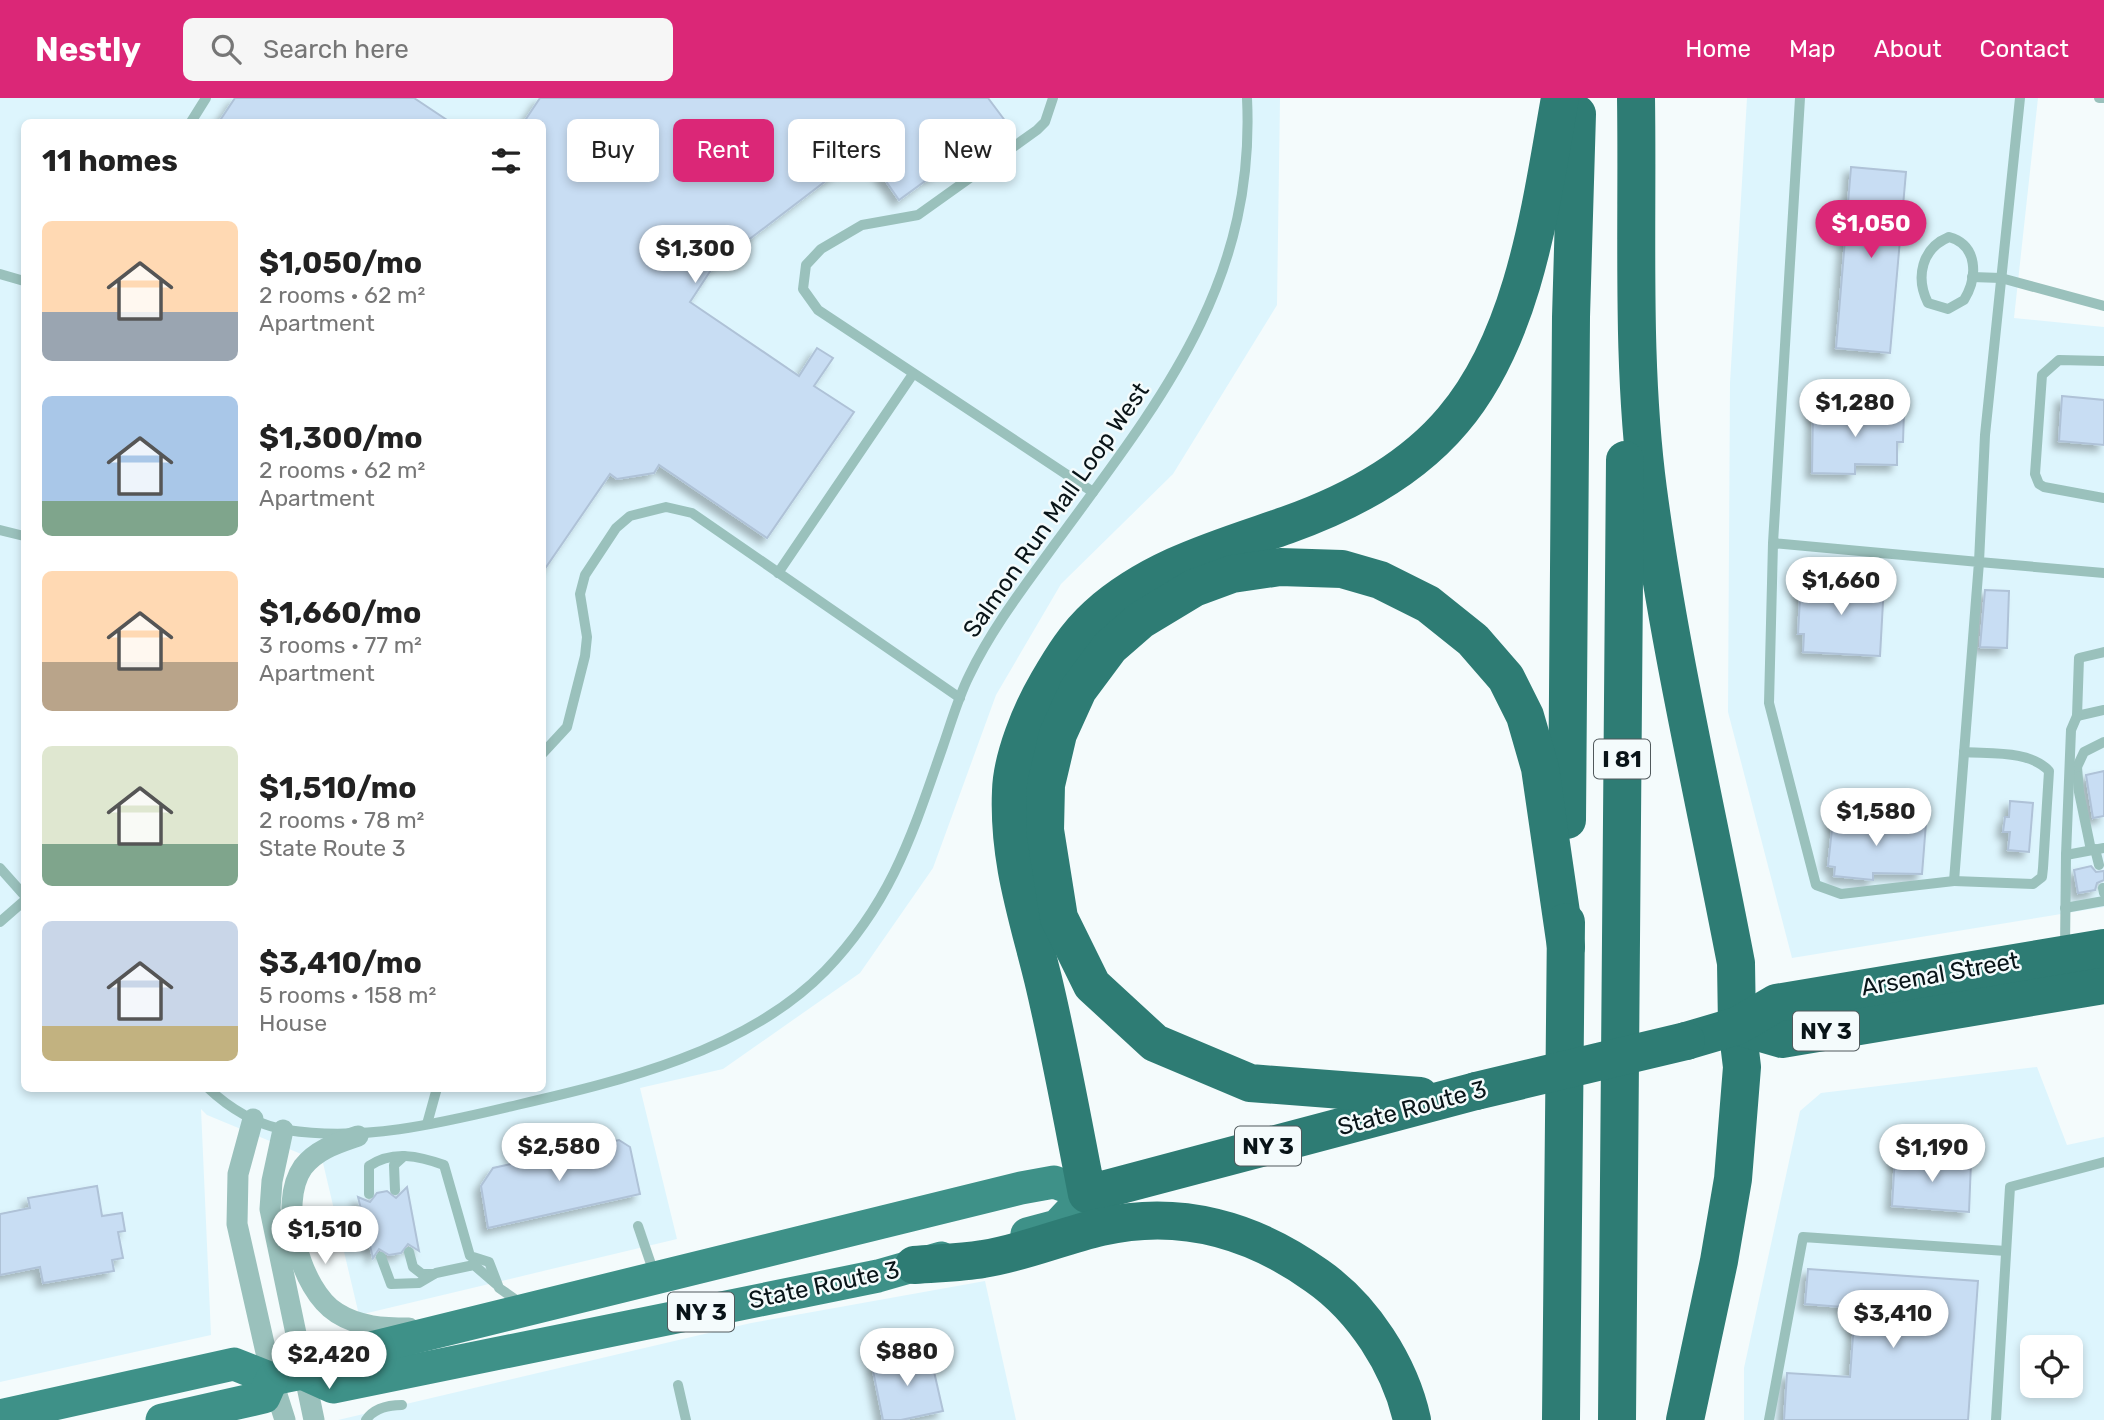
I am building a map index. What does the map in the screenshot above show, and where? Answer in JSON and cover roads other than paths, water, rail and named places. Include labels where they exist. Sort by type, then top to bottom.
[{"type":"highway","points":[[1087,1194],[1044,982],[1014,868],[1011,788],[1033,707],[1068,648],[1097,615],[1142,582],[1207,550],[1292,523],[1376,483],[1418,457],[1453,420],[1478,388],[1506,329],[1537,226],[1560,98]]},
{"type":"highway","name":"I 81","points":[[1561,1420],[1571,331],[1577,98]]},
{"type":"highway","points":[[1634,98],[1640,363],[1648,488],[1664,591],[1736,963],[1737,1026],[1742,1067],[1732,1180],[1719,1262],[1685,1420]]},
{"type":"highway","name":"I 81","points":[[1617,1420],[1626,290],[1634,98]]},
{"type":"highway","points":[[1463,1094],[1250,1083],[1155,1043],[1092,985],[1059,918],[1045,831],[1046,785],[1058,734],[1078,690],[1110,647],[1141,620],[1194,588],[1232,574],[1280,567],[1342,569],[1380,580],[1428,604],[1474,640],[1506,678],[1525,716],[1540,768],[1566,947]]},
{"type":"highway","name":"Arsenal Street","points":[[1737,1026],[1776,1003],[2104,947]]},
{"type":"highway","name":"Arsenal Street","points":[[1737,1026],[1782,1039],[2104,985]]},
{"type":"highway","name":"State Route 3","points":[[1087,1194],[1463,1094],[1686,1041],[1737,1026]]},
{"type":"highway","points":[[914,1265],[985,1259],[1104,1226],[1167,1221],[1217,1226],[1285,1253],[1335,1289],[1376,1336],[1407,1400],[1412,1420]]},
{"type":"main road","name":"State Route 3","points":[[162,1420],[264,1397],[287,1376],[322,1360],[655,1278],[1043,1184],[1054,1182],[1087,1194],[1057,1226],[878,1276],[333,1387],[287,1376]]},
{"type":"main road","points":[[0,1416],[234,1364],[287,1376]]},
{"type":"street","points":[[253,1119],[238,1174],[237,1224],[287,1376],[314,1420]]},
{"type":"street","points":[[283,1130],[272,1181],[270,1209],[287,1376],[285,1420]]},
{"type":"street","points":[[358,1136],[314,1155],[297,1179],[293,1194],[293,1221],[307,1279],[325,1304],[349,1319],[374,1328],[450,1329]]},
{"type":"lane","points":[[193,119],[206,98]]},
{"type":"lane","points":[[1053,98],[1045,122],[1037,130],[918,215],[862,225],[821,249],[806,265],[803,289],[817,310],[1093,492]]},
{"type":"lane","name":"Salmon Run Mall Loop West","points":[[213,1092],[243,1115],[283,1130],[358,1136],[428,1124],[600,1086],[674,1062],[720,1043],[789,1001],[821,974],[866,925],[885,894],[910,839],[960,698],[996,626],[1158,403],[1193,344],[1222,275],[1244,183],[1248,148],[1247,98]]},
{"type":"lane","points":[[1800,98],[1773,543],[1769,703],[1816,885],[1841,894],[1954,881],[2033,884],[2042,877],[2049,771],[2041,762],[2020,757],[1964,752]]},
{"type":"lane","points":[[1954,881],[1979,562],[1985,435],[2020,98]]},
{"type":"lane","points":[[1949,237],[1958,239],[1969,251],[1972,277],[1969,292],[1959,306],[1937,308],[1928,303],[1924,295],[1923,264],[1926,255],[1937,241],[1949,237]]},
{"type":"lane","points":[[0,275],[21,280]]},
{"type":"lane","points":[[1972,277],[2001,278],[2104,306]]},
{"type":"lane","points":[[2104,361],[2059,360],[2042,375],[2035,474],[2039,484],[2044,487],[2104,498]]},
{"type":"lane","points":[[778,573],[913,374]]},
{"type":"lane","points":[[546,750],[567,727],[585,656],[587,637],[580,604],[581,585],[622,521],[657,508],[683,510],[960,698]]},
{"type":"lane","points":[[0,530],[21,535]]},
{"type":"lane","points":[[1773,543],[2104,573]]},
{"type":"lane","points":[[2065,954],[2066,855],[2073,768],[2071,730],[2077,716],[2079,658],[2104,652]]},
{"type":"lane","points":[[2077,716],[2104,710]]},
{"type":"lane","points":[[2099,865],[2097,849],[2073,768],[2084,752],[2104,742]]},
{"type":"lane","points":[[2066,855],[2097,849]]},
{"type":"lane","points":[[0,868],[21,892]]},
{"type":"lane","points":[[2065,908],[2104,901]]},
{"type":"lane","points":[[0,922],[21,904]]},
{"type":"lane","points":[[428,1124],[436,1092]]},
{"type":"lane","points":[[369,1194],[369,1166],[379,1160],[415,1155],[444,1165],[470,1256],[489,1262],[499,1286]]},
{"type":"lane","points":[[395,1189],[394,1166],[404,1156]]},
{"type":"lane","points":[[1996,1420],[2010,1187],[2104,1162]]},
{"type":"lane","points":[[638,1226],[655,1278]]},
{"type":"lane","points":[[1769,1420],[1803,1237],[2006,1251]]},
{"type":"lane","points":[[409,1252],[412,1267],[422,1274],[474,1265],[529,1309]]},
{"type":"lane","points":[[382,1257],[391,1284],[419,1283],[436,1273]]},
{"type":"lane","points":[[678,1385],[686,1420]]},
{"type":"lane","points":[[366,1420],[370,1414],[386,1405],[402,1405]]}]
